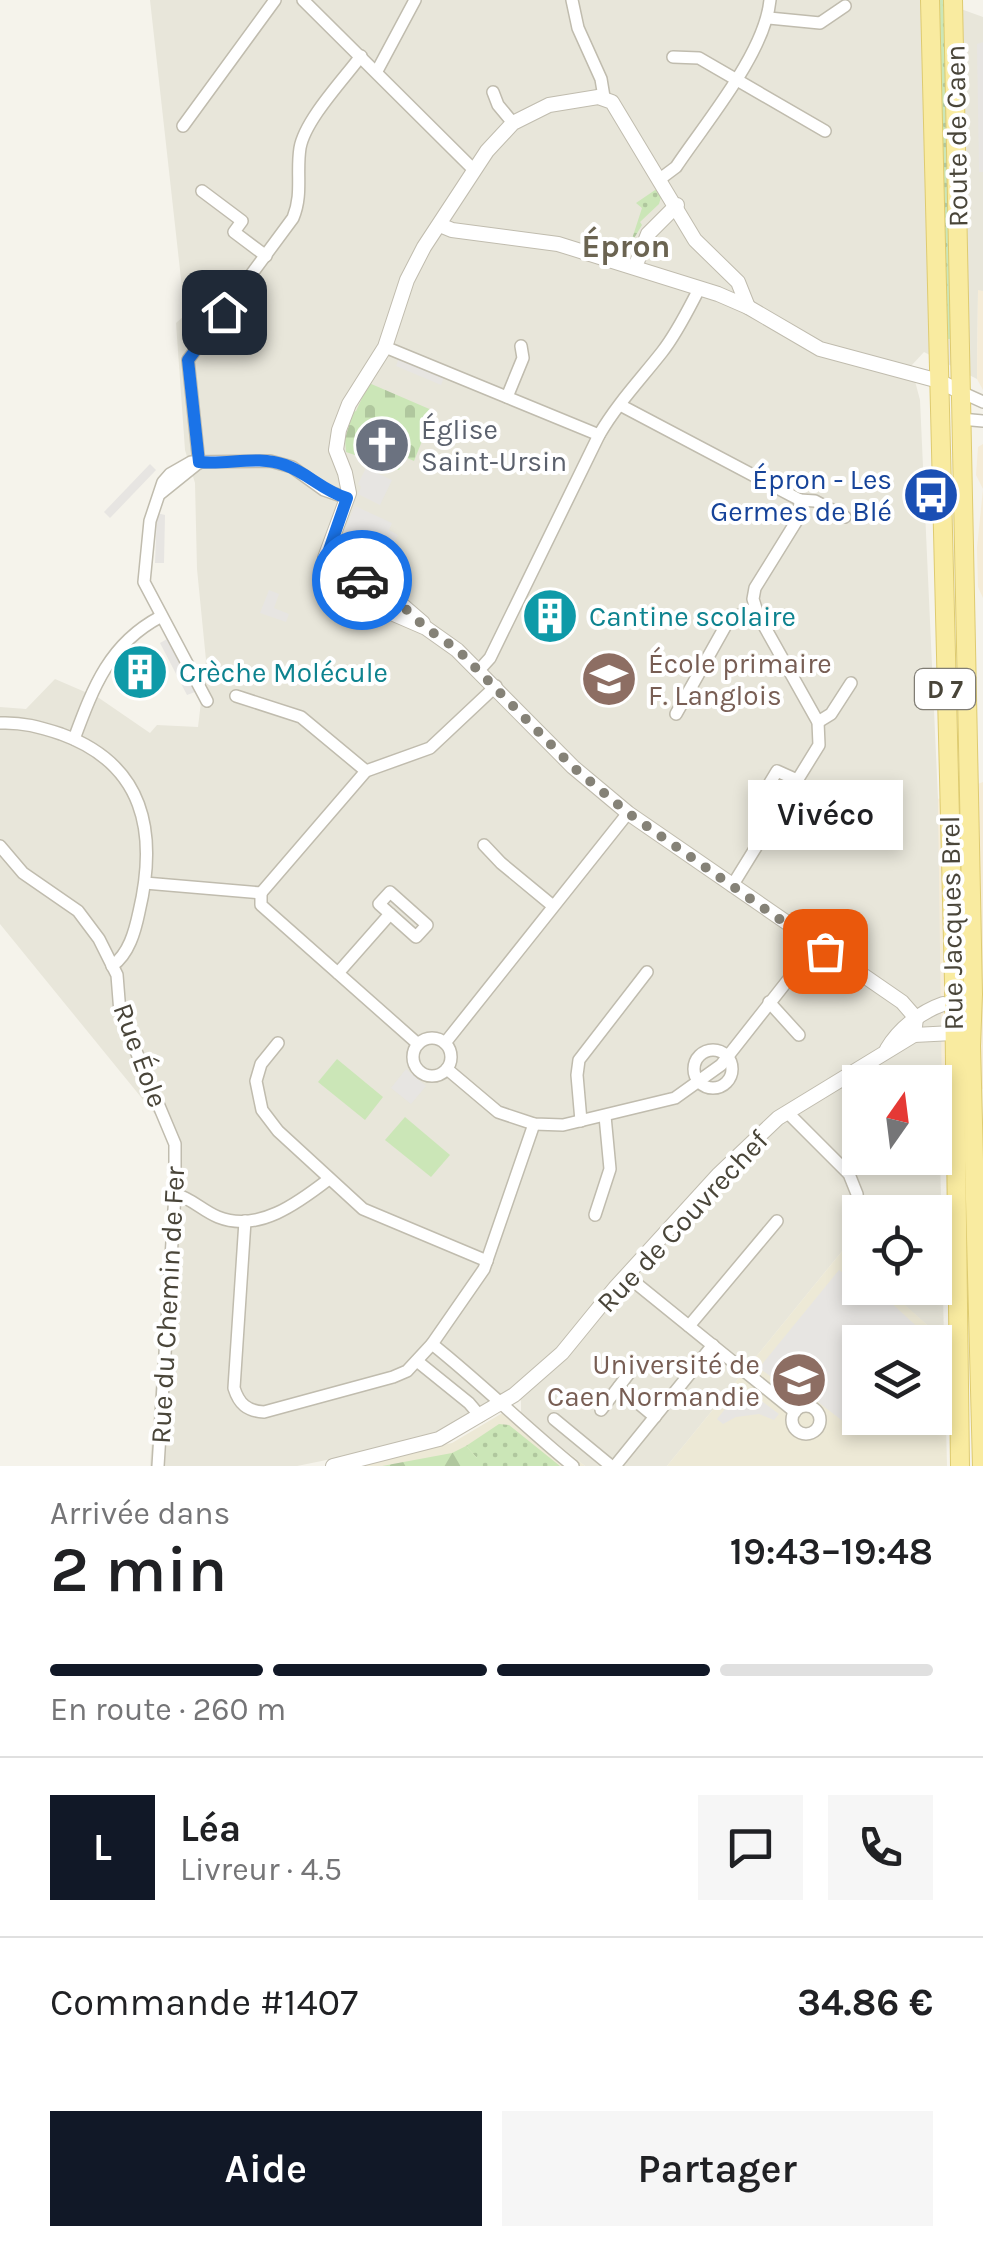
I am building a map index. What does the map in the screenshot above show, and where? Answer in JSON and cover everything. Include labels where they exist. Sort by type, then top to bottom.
[{"type":"main road","name":"Route de Caen","points":[[930,0],[934,379]]},
{"type":"main road","name":"Route de Caen","points":[[953,0],[961,392]]},
{"type":"main road","name":"Rue Jacques Brel","points":[[934,379],[948,1008],[953,1033],[951,1195]]},
{"type":"main road","name":"Rue Jacques Brel","points":[[961,392],[982,1466]]},
{"type":"main road","points":[[948,1008],[971,1025]]},
{"type":"main road","name":"Rue Jacques Brel","points":[[952,1231],[960,1466]]},
{"type":"street","points":[[183,126],[275,0]]},
{"type":"street","points":[[302,0],[474,170]]},
{"type":"street","points":[[377,70],[415,0]]},
{"type":"street","points":[[572,0],[578,28],[601,80],[604,97]]},
{"type":"street","points":[[660,179],[676,167],[752,55],[769,18],[770,0]]},
{"type":"street","points":[[769,18],[820,24],[845,6]]},
{"type":"street","points":[[199,462],[188,360],[293,218],[300,201],[300,159],[305,134],[361,56]]},
{"type":"street","points":[[673,58],[700,58],[824,131]]},
{"type":"street","points":[[493,92],[513,123]]},
{"type":"street","points":[[426,628],[389,612],[340,599],[330,592],[324,566],[347,498],[348,480],[336,450],[339,430],[349,404],[386,347],[407,280],[474,170],[513,123],[549,105],[604,97],[617,106],[696,240],[738,282],[748,306]]},
{"type":"street","points":[[202,191],[242,221],[234,232],[266,256]]},
{"type":"street","points":[[634,268],[648,234],[677,205]]},
{"type":"street","points":[[440,225],[452,230],[558,244],[699,288],[748,306],[820,349],[934,379],[983,402]]},
{"type":"street","points":[[480,669],[490,658],[599,435],[622,406],[631,387],[664,350],[699,288]]},
{"type":"street","points":[[507,397],[524,358],[521,346]]},
{"type":"street","points":[[386,347],[599,435]]},
{"type":"street","points":[[934,379],[961,419],[983,421]]},
{"type":"street","points":[[622,406],[800,500],[814,501],[845,517]]},
{"type":"street","points":[[207,701],[160,617],[143,576],[157,495],[199,462],[270,461],[292,467],[324,490],[347,498]]},
{"type":"street","points":[[732,886],[819,745],[818,722],[755,608],[756,588],[799,517],[800,500]]},
{"type":"street","points":[[329,550],[340,568],[394,598],[480,669],[573,767],[628,813],[902,1002],[916,1018],[914,1035]]},
{"type":"street","points":[[325,580],[340,568]]},
{"type":"street","points":[[676,714],[726,625],[755,608]]},
{"type":"street","points":[[74,739],[102,670],[138,630],[160,617]]},
{"type":"street","points":[[818,722],[831,714],[851,683]]},
{"type":"street","points":[[418,1044],[260,905],[261,893],[366,771],[430,748],[496,686]]},
{"type":"street","points":[[236,696],[302,717],[366,771]]},
{"type":"street","name":"Rue Éole","points":[[0,724],[29,724],[74,739],[116,766],[132,790],[146,825],[145,883],[124,956],[112,966]]},
{"type":"street","points":[[782,806],[764,792],[777,770],[798,780]]},
{"type":"street","points":[[445,1043],[628,813]]},
{"type":"street","points":[[484,845],[553,906]]},
{"type":"street","name":"Rue Éole","points":[[0,846],[22,873],[78,911],[112,966],[117,975],[120,1013],[175,1144]]},
{"type":"street","points":[[145,883],[261,893]]},
{"type":"street","points":[[338,973],[390,914]]},
{"type":"street","points":[[728,1056],[788,980],[825,951]]},
{"type":"street","points":[[581,1121],[579,1060],[647,972]]},
{"type":"street","points":[[887,1050],[898,1021],[893,998]]},
{"type":"street","points":[[770,1002],[800,1035]]},
{"type":"street","points":[[895,1035],[916,1018],[948,1008]]},
{"type":"street","name":"Rue de Couvrechef","points":[[333,1466],[439,1439],[502,1402],[551,1364],[745,1147],[787,1112],[914,1035],[953,1033],[971,1025]]},
{"type":"street","points":[[431,1038],[445,1043],[451,1056],[447,1070],[436,1076],[420,1072],[413,1061],[418,1044],[431,1038]]},
{"type":"street","points":[[278,1044],[258,1072],[259,1103],[271,1123],[329,1179],[377,1217],[488,1261]]},
{"type":"street","points":[[710,1049],[728,1056],[732,1068],[728,1080],[712,1088],[700,1083],[694,1072],[699,1054],[710,1049]]},
{"type":"street","points":[[447,1070],[498,1112],[534,1124],[564,1126],[675,1098],[700,1083]]},
{"type":"street","points":[[787,1112],[849,1174],[857,1195]]},
{"type":"street","points":[[595,1215],[610,1169],[605,1116]]},
{"type":"street","points":[[245,1221],[234,1388],[246,1408],[264,1412],[393,1377],[417,1362],[432,1344],[488,1261],[534,1124]]},
{"type":"street","name":"Rue du Chemin de Fer","points":[[158,1466],[175,1144]]},
{"type":"street","points":[[175,1194],[214,1216],[245,1221],[276,1214],[329,1179]]},
{"type":"street","points":[[689,1326],[777,1222]]},
{"type":"street","points":[[627,1276],[794,1412]]},
{"type":"street","points":[[432,1344],[502,1402],[510,1416],[572,1466]]},
{"type":"street","points":[[554,1420],[613,1466],[712,1345]]},
{"type":"street","points":[[417,1362],[480,1416]]},
{"type":"street","points":[[600,1410],[619,1388],[632,1364]]},
{"type":"street","points":[[619,1388],[655,1416]]},
{"type":"shaded area","points":[[150,0],[936,0],[983,17],[983,291],[978,291],[977,379],[924,352],[911,366],[920,400],[938,799],[943,1065],[842,1065],[842,1175],[940,1175],[941,1195],[842,1195],[842,1251],[667,1466],[585,1466],[521,1415],[521,1401],[512,1390],[443,1430],[361,1453],[297,1466],[150,1466],[171,1167],[169,1144],[158,1118],[0,924],[0,707],[26,709],[55,679],[99,698],[150,733],[157,725],[198,727],[206,660],[197,569],[195,483],[185,450],[176,323],[185,315]]},
{"type":"shaded area","points":[[983,42],[983,172],[979,172],[977,44]]},
{"type":"shaded area","points":[[978,290],[983,291],[983,390],[977,379]]},
{"type":"shaded area","points":[[399,358],[444,377],[441,385],[396,366]]},
{"type":"shaded area","points":[[983,444],[983,489],[976,475],[978,447]]},
{"type":"shaded area","points":[[150,464],[156,470],[110,518],[104,512]]},
{"type":"shaded area","points":[[366,468],[392,480],[380,505],[358,494]]},
{"type":"shaded area","points":[[983,489],[983,598],[978,587],[977,548]]},
{"type":"shaded area","points":[[355,506],[392,523],[389,530],[398,535],[382,568],[358,557],[366,541],[344,531]]},
{"type":"shaded area","points":[[157,513],[165,515],[164,563],[155,563]]},
{"type":"shaded area","points":[[269,590],[279,594],[274,608],[289,614],[286,622],[260,613]]},
{"type":"shaded area","points":[[167,639],[195,692],[187,695],[160,643]]},
{"type":"shaded area","points":[[983,782],[983,1089],[952,1097],[952,1065],[942,1065],[938,799]]},
{"type":"shaded area","points":[[406,1069],[426,1086],[411,1104],[391,1088]]},
{"type":"shaded area","name":"Université de Caen Normandie","points":[[842,1251],[842,1305],[905,1305],[927,1325],[842,1325],[842,1435],[946,1435],[947,1466],[667,1466]]},
{"type":"shaded area","points":[[839,1270],[842,1305],[893,1305],[915,1325],[842,1325],[842,1420],[787,1378],[780,1383],[759,1368]]},
{"type":"shaded area","points":[[904,1305],[943,1305],[944,1325],[927,1325]]},
{"type":"shaded area","points":[[743,1387],[779,1414],[774,1420],[759,1414],[736,1417],[723,1424],[717,1419]]},
{"type":"shaded area","name":"Université de Caen Normandie","points":[[511,1408],[585,1466],[333,1466],[452,1443]]},
{"type":"green space","points":[[936,0],[946,0],[953,339],[948,339]]},
{"type":"green space","points":[[658,188],[662,194],[659,204],[640,222],[642,225],[630,245],[642,208],[636,203]]},
{"type":"green space","points":[[369,383],[434,411],[414,461],[405,457],[399,470],[346,452],[345,439],[353,412]]},
{"type":"green space","points":[[337,1059],[383,1097],[365,1120],[318,1082]]},
{"type":"green space","points":[[405,1117],[450,1155],[431,1177],[385,1140]]},
{"type":"green space","points":[[499,1424],[509,1425],[560,1466],[477,1466],[477,1458],[466,1446]]},
{"type":"green space","points":[[466,1446],[477,1458],[477,1466],[382,1466],[452,1453]]},
{"type":"way so far","points":[[362,580],[394,598],[480,669],[573,767],[628,813],[825,951]]},
{"type":"place","name":"Église Saint-Ursin","points":[[382,445]]},
{"type":"place","name":"Épron - Les Germes de Blé","points":[[931,495]]},
{"type":"place","name":"Cantine scolaire","points":[[550,616]]},
{"type":"place","name":"Crèche Molécule","points":[[140,672]]},
{"type":"place","name":"École primaire F. Langlois","points":[[609,679]]},
{"type":"place","name":"Vivéco","points":[[825,951]]},
{"type":"place","name":"Université de Caen Normandie","points":[[799,1380]]},
{"type":"district","name":"Épron","points":[[626,246]]},
{"type":"route","points":[[224,312],[188,360],[199,462],[270,461],[292,467],[324,490],[347,498],[329,550],[340,568],[362,580]]}]
